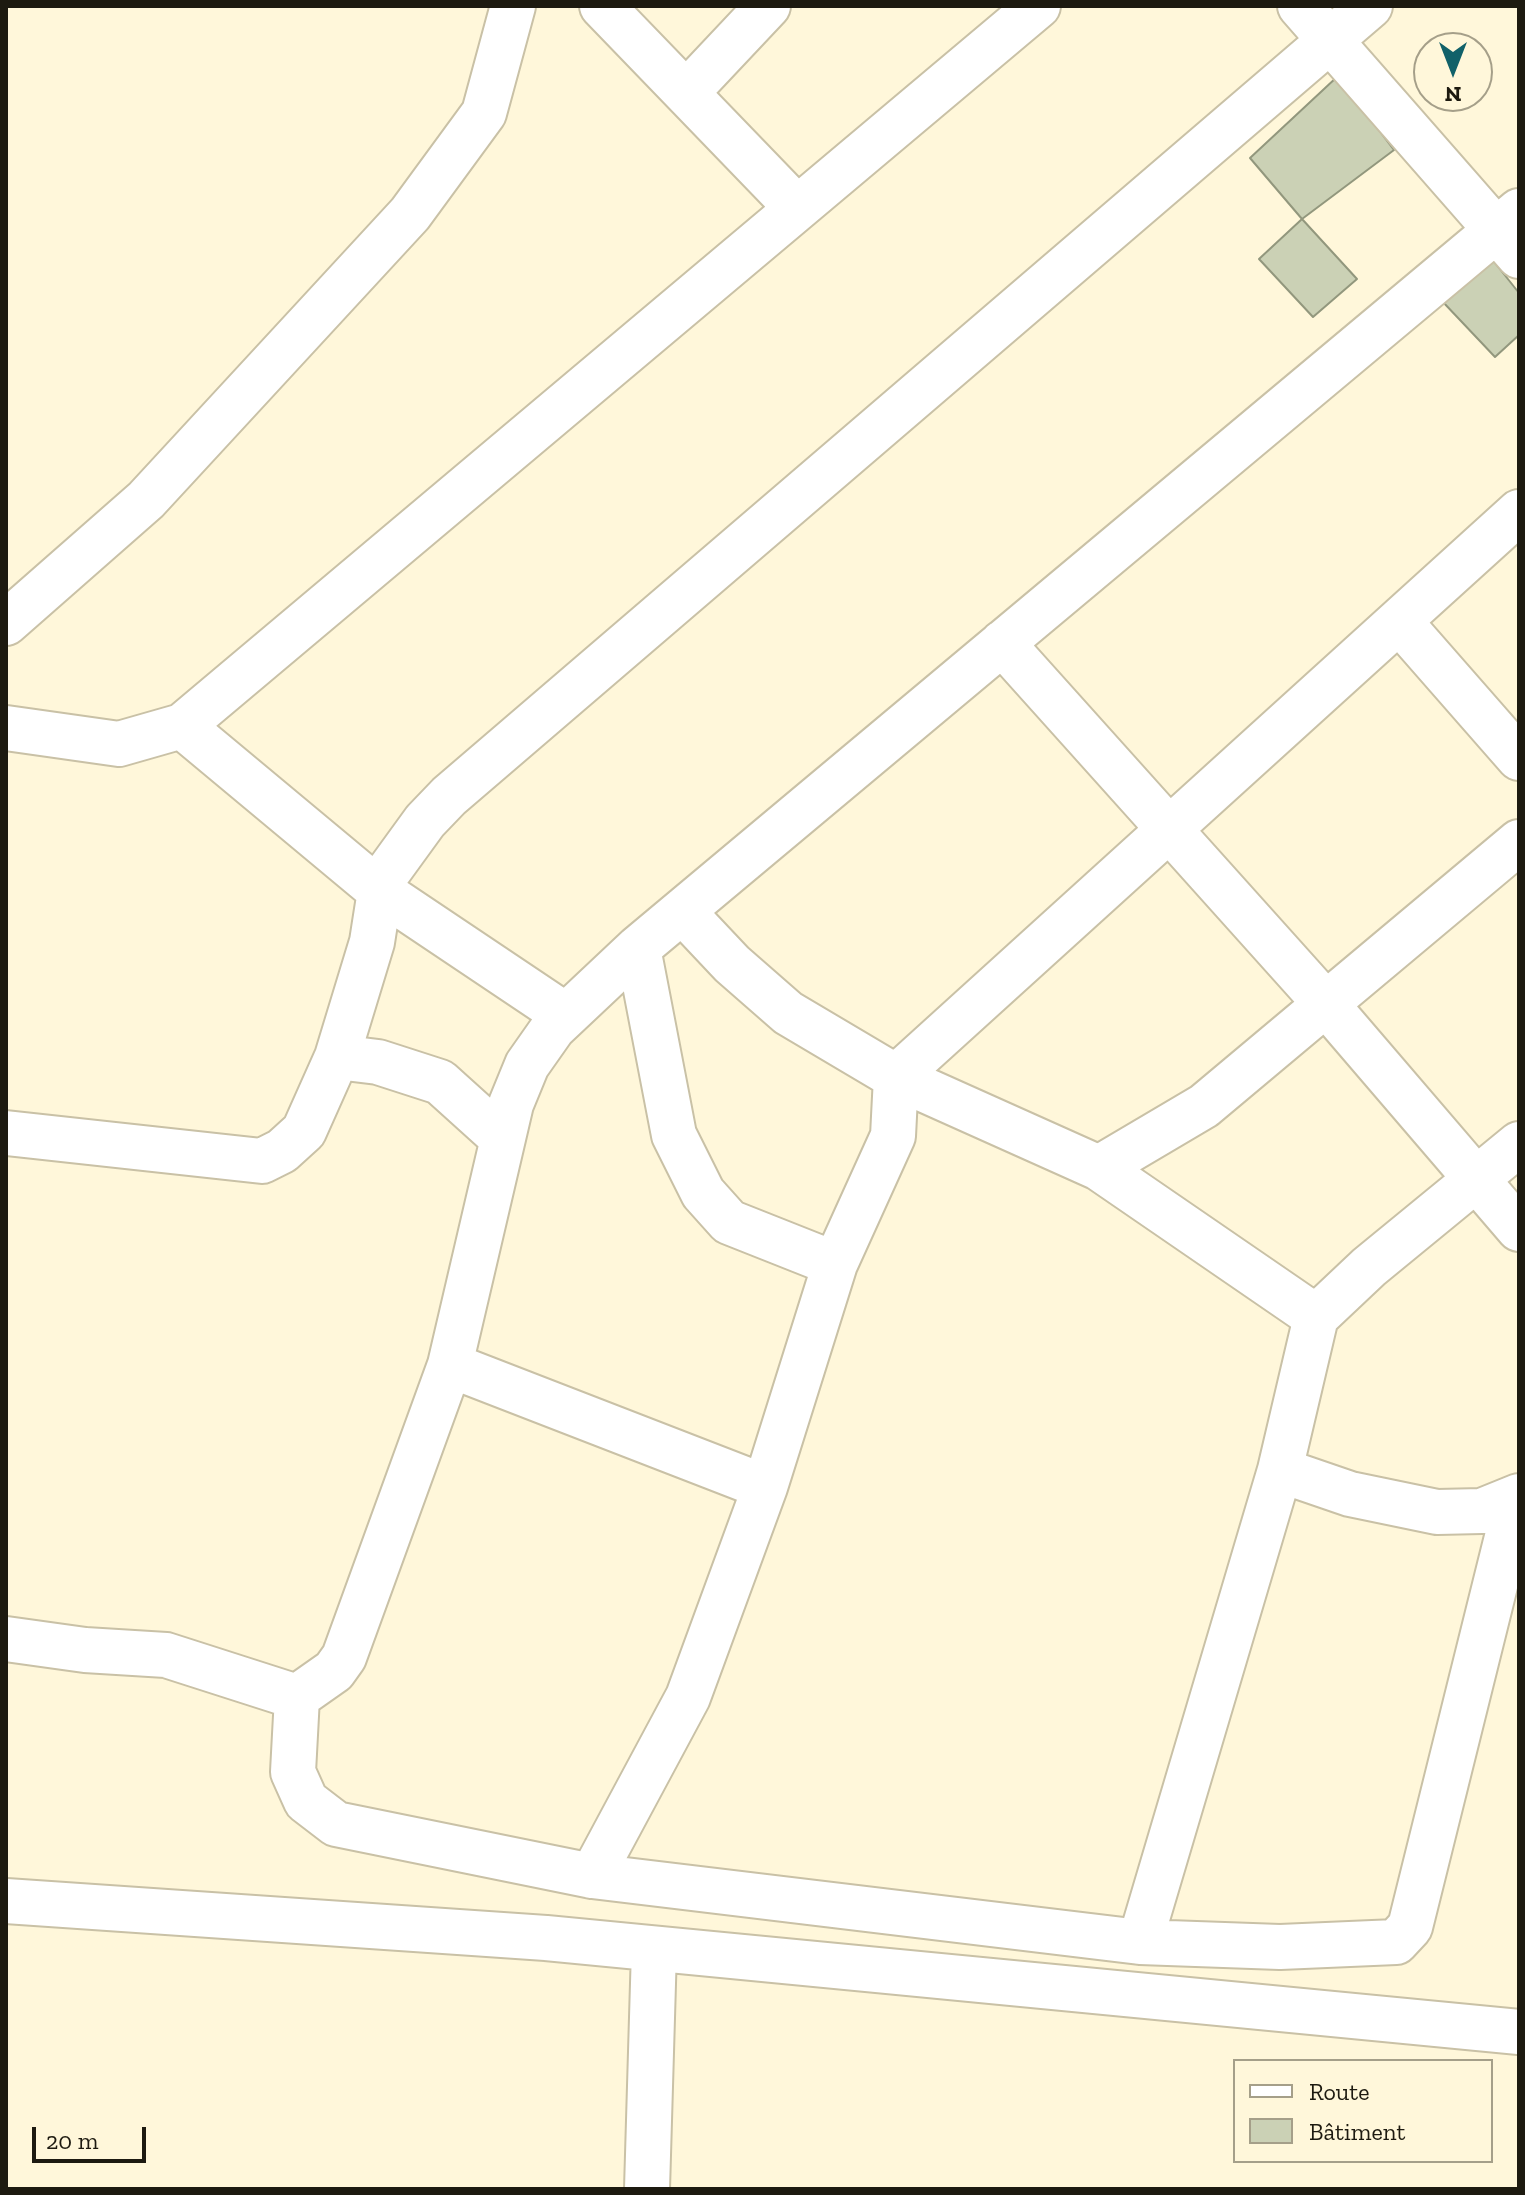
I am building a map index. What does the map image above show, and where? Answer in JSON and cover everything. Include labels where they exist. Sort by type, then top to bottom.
[{"type":"street","points":[[6,623],[146,500],[410,214],[484,113],[513,6]]},
{"type":"street","points":[[602,6],[797,208]]},
{"type":"street","points":[[687,92],[768,6]]},
{"type":"street","points":[[6,728],[119,744],[182,726],[1038,6]]},
{"type":"street","points":[[297,1697],[334,1671],[344,1657],[450,1365],[502,1138],[527,1065],[565,1015],[638,948],[1002,643],[1511,233],[1300,6]]},
{"type":"street","points":[[6,1133],[262,1161],[282,1151],[304,1131],[337,1057],[372,942],[380,891],[399,853],[449,796],[1370,6]]},
{"type":"street","points":[[592,1876],[688,1697],[765,1487],[835,1264],[893,1136],[896,1077],[1519,512]]},
{"type":"street","points":[[1399,621],[1519,758]]},
{"type":"street","points":[[1002,643],[1326,1004],[1519,1229]]},
{"type":"street","points":[[182,726],[380,891],[565,1015]]},
{"type":"street","points":[[1099,1168],[1204,1106],[1519,842]]},
{"type":"street","points":[[683,912],[764,995],[896,1077],[1099,1168],[1316,1317]]},
{"type":"street","points":[[638,948],[674,1135],[703,1193],[729,1222],[835,1264]]},
{"type":"street","points":[[337,1057],[378,1062],[428,1076],[440,1082],[502,1138]]},
{"type":"street","points":[[1140,1942],[1280,1470],[1316,1317],[1369,1267],[1479,1180],[1519,1144]]},
{"type":"street","points":[[450,1365],[765,1487]]},
{"type":"street","points":[[1280,1470],[1350,1494],[1437,1512],[1482,1511],[1518,1497]]},
{"type":"street","points":[[297,1697],[293,1772],[306,1801],[328,1820],[592,1876],[1140,1942],[1280,1947],[1396,1942],[1410,1927],[1518,1497]]},
{"type":"street","points":[[6,1639],[85,1650],[166,1655],[297,1697]]},
{"type":"street","points":[[6,1901],[546,1938],[1519,2032]]},
{"type":"street","points":[[647,2189],[654,1949]]},
{"type":"building","points":[[1338,76],[1394,150],[1302,219],[1250,158]]},
{"type":"building","points":[[1302,219],[1357,279],[1313,317],[1259,259]]},
{"type":"building","points":[[1492,259],[1519,293],[1519,335],[1495,357],[1442,301]]}]
